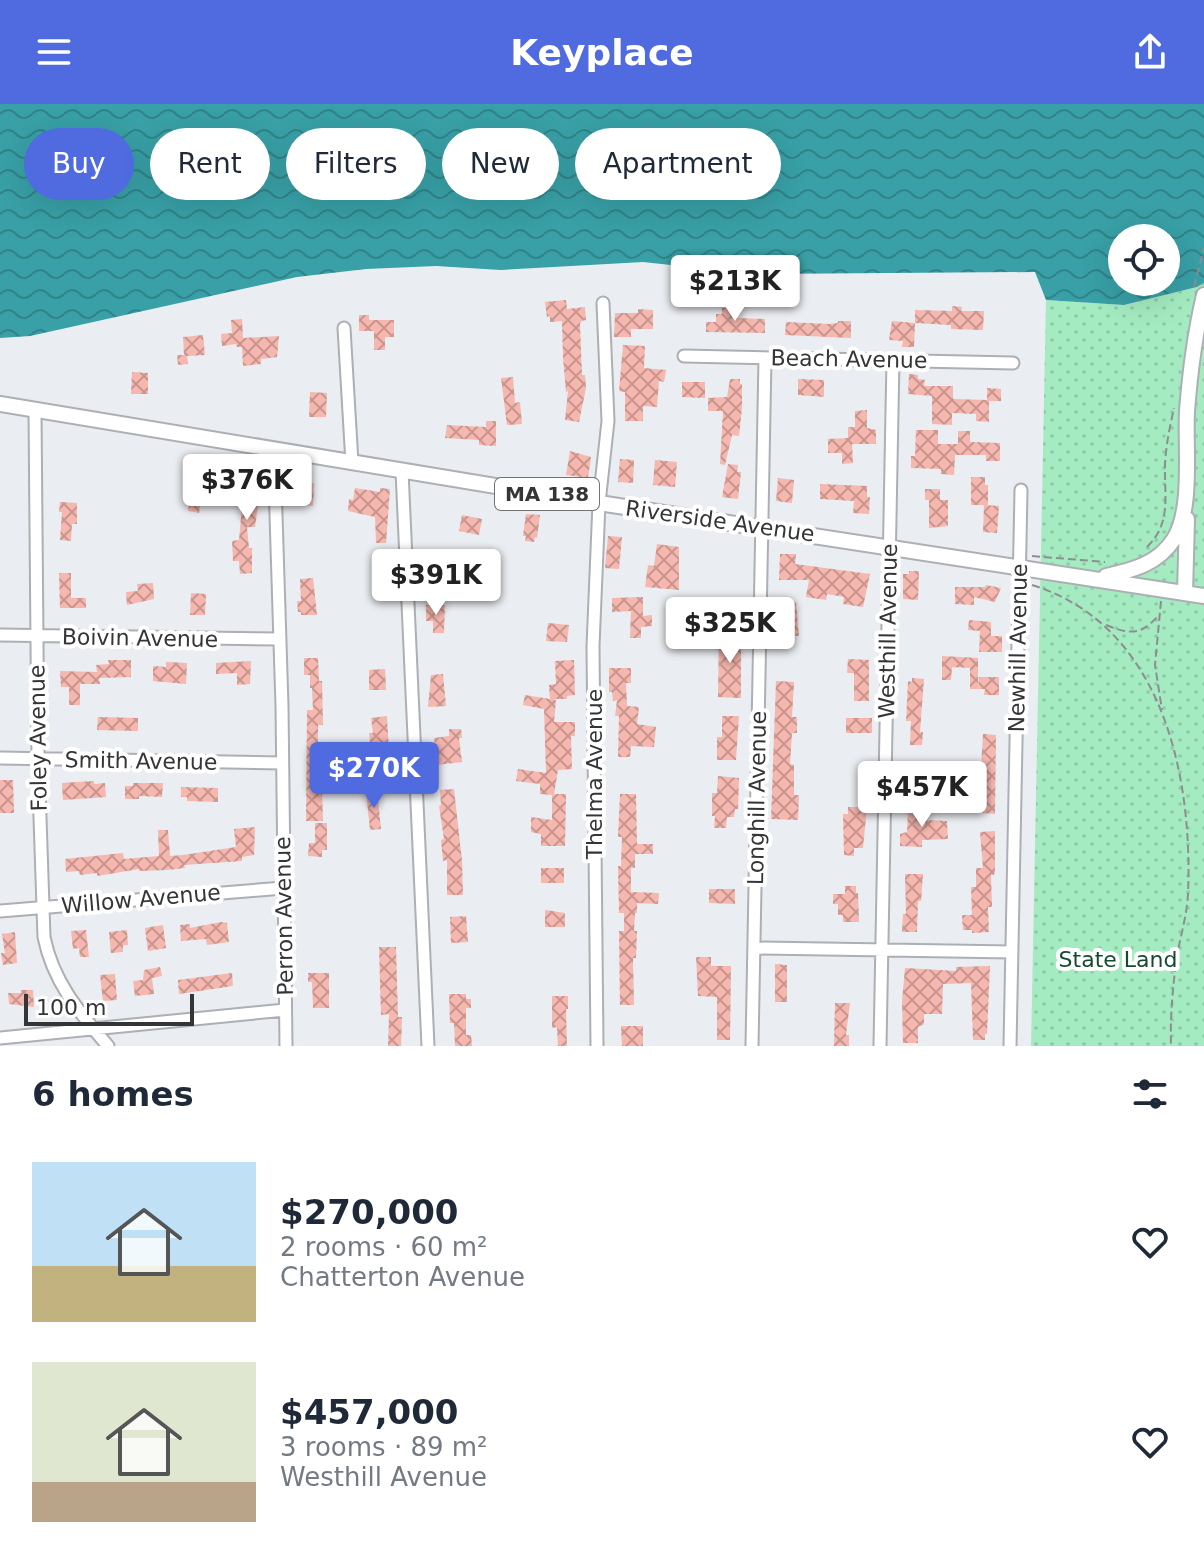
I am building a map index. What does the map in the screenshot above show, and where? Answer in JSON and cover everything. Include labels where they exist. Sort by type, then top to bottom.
[{"type":"main road","name":"MA 138","points":[[1096,578],[1145,566],[1165,551],[1180,526],[1190,380],[1204,295]]},
{"type":"main road","name":"Riverside Avenue","points":[[0,404],[599,503],[1204,596]]},
{"type":"main road","points":[[1185,475],[1185,593]]},
{"type":"street","name":"Thelma Avenue","points":[[597,1046],[593,646],[599,503],[608,421],[603,303]]},
{"type":"street","points":[[344,328],[352,463]]},
{"type":"street","name":"Beach Avenue","points":[[684,356],[1013,363]]},
{"type":"street","name":"Longhill Avenue","points":[[752,1046],[765,358]]},
{"type":"street","name":"Westhill Avenue","points":[[880,1046],[893,359]]},
{"type":"street","name":"Foley Avenue","points":[[35,411],[38,758],[44,937],[53,970],[68,996],[108,1046]]},
{"type":"street","name":"Perron Avenue","points":[[274,451],[286,1046]]},
{"type":"street","points":[[402,471],[428,1046]]},
{"type":"street","name":"Newhill Avenue","points":[[1010,1046],[1021,490]]},
{"type":"street","name":"Boivin Avenue","points":[[0,635],[280,639]]},
{"type":"street","name":"Smith Avenue","points":[[0,758],[282,763]]},
{"type":"street","name":"Willow Avenue","points":[[0,911],[283,888]]},
{"type":"street","points":[[754,948],[1012,952]]},
{"type":"street","points":[[0,1038],[285,1010]]},
{"type":"path","points":[[1146,549],[1164,522],[1167,498],[1165,466],[1173,409]]},
{"type":"path","points":[[1019,566],[1027,555],[1093,563],[1116,561]]},
{"type":"path","points":[[1031,585],[1080,606],[1104,624],[1140,666],[1162,715],[1180,775],[1188,835],[1188,898],[1174,984],[1171,1046]]},
{"type":"path","points":[[1162,589],[1155,665],[1162,715]]},
{"type":"path","points":[[1104,624],[1122,631],[1136,632],[1148,628],[1158,617]]},
{"type":"green space","name":"State Land","points":[[1204,283],[1204,1046],[1031,1046],[1046,300],[1124,305],[1160,296],[1180,296],[1180,291]]},
{"type":"water","points":[[0,104],[1204,104],[1204,283],[1180,291],[1180,224],[1108,224],[1108,296],[1160,296],[1124,305],[1046,300],[1035,272],[754,274],[643,262],[501,270],[436,266],[366,269],[297,277],[30,336],[0,338]]},
{"type":"building","points":[[566,300],[567,309],[585,307],[586,320],[580,324],[582,375],[585,375],[586,388],[579,422],[565,420],[568,391],[562,321],[550,322],[545,302]]},
{"type":"building","points":[[952,306],[962,307],[961,311],[984,311],[983,330],[915,323],[915,310],[952,311]]},
{"type":"building","points":[[722,308],[737,308],[737,318],[765,319],[765,333],[706,332],[706,322],[716,322],[716,314],[722,314]]},
{"type":"building","points":[[638,309],[653,310],[653,329],[631,329],[631,337],[614,337],[615,313],[638,313]]},
{"type":"building","points":[[359,315],[369,315],[369,320],[394,320],[394,337],[385,337],[385,350],[374,350],[374,331],[359,331]]},
{"type":"building","points":[[242,319],[243,338],[279,336],[277,357],[261,359],[261,364],[243,366],[242,347],[236,344],[222,346],[221,334],[232,333],[231,320]]},
{"type":"building","points":[[851,321],[851,338],[785,335],[786,322],[829,324]]},
{"type":"building","points":[[892,321],[915,323],[914,347],[902,347],[903,341],[889,340]]},
{"type":"building","points":[[203,335],[205,355],[187,356],[188,364],[178,365],[177,355],[184,355],[183,337]]},
{"type":"building","points":[[623,345],[645,346],[644,368],[666,370],[664,382],[659,381],[657,407],[643,406],[643,421],[625,421],[625,392],[619,391]]},
{"type":"building","points":[[132,372],[148,373],[148,394],[131,394]]},
{"type":"building","points":[[909,374],[925,380],[924,386],[953,386],[953,399],[987,400],[987,388],[1001,389],[1001,401],[989,401],[989,422],[976,421],[976,414],[952,413],[952,425],[932,424],[932,396],[908,394]]},
{"type":"building","points":[[513,377],[515,403],[520,402],[522,424],[507,425],[501,378]]},
{"type":"building","points":[[730,379],[740,379],[742,408],[739,436],[732,435],[725,465],[720,464],[723,411],[708,411],[708,398],[727,397]]},
{"type":"building","points":[[798,379],[824,380],[824,397],[798,395]]},
{"type":"building","points":[[682,382],[705,382],[705,398],[682,397]]},
{"type":"building","points":[[310,392],[327,393],[326,417],[309,417]]},
{"type":"building","points":[[867,410],[867,428],[876,430],[876,444],[852,444],[853,463],[842,464],[842,453],[828,453],[828,439],[848,438],[848,427],[855,427],[855,411]]},
{"type":"building","points":[[486,421],[496,421],[496,446],[479,445],[479,440],[445,438],[447,425],[486,427]]},
{"type":"building","points":[[916,430],[938,430],[938,444],[958,444],[958,431],[970,431],[970,442],[1000,443],[1000,461],[986,461],[986,455],[955,455],[954,475],[941,474],[941,469],[911,468],[911,456],[915,456]]},
{"type":"building","points":[[570,451],[591,457],[588,478],[566,475]]},
{"type":"building","points":[[620,459],[634,460],[633,483],[618,482]]},
{"type":"building","points":[[655,460],[677,462],[675,487],[653,485]]},
{"type":"building","points":[[728,464],[738,465],[737,472],[741,472],[738,499],[722,497]]},
{"type":"building","points":[[186,468],[201,470],[197,491],[203,492],[199,513],[188,511],[190,499],[183,498]]},
{"type":"building","points":[[245,473],[262,475],[255,527],[247,527],[249,548],[252,548],[252,573],[240,574],[239,561],[233,561],[232,541],[239,540]]},
{"type":"building","points":[[971,477],[985,477],[988,505],[985,505],[999,506],[997,533],[983,532],[984,505],[971,505]]},
{"type":"building","points":[[778,478],[794,480],[792,503],[776,501]]},
{"type":"building","points":[[314,483],[313,506],[297,505],[298,485]]},
{"type":"building","points":[[820,484],[867,486],[869,514],[853,513],[854,501],[820,499]]},
{"type":"building","points":[[355,488],[380,492],[380,488],[390,489],[386,543],[376,543],[375,517],[348,511],[349,499],[353,500]]},
{"type":"building","points":[[925,489],[940,489],[940,500],[948,500],[948,526],[929,528],[929,500],[925,500]]},
{"type":"building","points":[[60,502],[77,503],[77,524],[72,524],[71,541],[60,540]]},
{"type":"building","points":[[526,514],[540,515],[534,542],[525,541],[526,536],[523,536]]},
{"type":"building","points":[[462,515],[482,519],[479,535],[459,531]]},
{"type":"building","points":[[608,536],[622,537],[619,569],[605,568]]},
{"type":"building","points":[[657,544],[679,547],[679,590],[645,587],[648,565],[654,566]]},
{"type":"building","points":[[780,554],[796,554],[795,564],[870,574],[863,607],[843,604],[844,597],[827,594],[826,600],[806,597],[809,580],[779,580]]},
{"type":"building","points":[[909,571],[919,571],[918,600],[903,599],[903,574],[909,574]]},
{"type":"building","points":[[59,573],[71,573],[71,598],[86,598],[86,608],[60,608]]},
{"type":"building","points":[[313,578],[317,615],[301,615],[297,601],[301,601],[300,579]]},
{"type":"building","points":[[153,583],[154,599],[127,605],[126,592],[138,591],[137,584]]},
{"type":"building","points":[[986,585],[1001,588],[995,602],[974,597],[974,605],[955,604],[955,587]]},
{"type":"building","points":[[191,593],[206,594],[205,615],[190,615]]},
{"type":"building","points":[[643,597],[643,616],[652,615],[652,626],[641,627],[641,638],[630,638],[631,611],[612,612],[612,598]]},
{"type":"building","points":[[783,601],[796,602],[799,636],[775,636],[776,622],[782,622]]},
{"type":"building","points":[[426,605],[445,605],[444,633],[433,633],[433,621],[426,621]]},
{"type":"building","points":[[969,620],[991,622],[991,636],[1002,636],[1002,652],[979,652],[980,631],[968,630]]},
{"type":"building","points":[[548,623],[569,625],[567,642],[546,641]]},
{"type":"building","points":[[719,632],[741,633],[741,698],[718,697]]},
{"type":"building","points":[[942,656],[978,658],[978,689],[970,689],[970,668],[952,667],[951,680],[942,680]]},
{"type":"building","points":[[304,658],[318,658],[319,681],[322,681],[323,725],[318,725],[318,759],[321,759],[323,821],[306,821],[307,710],[313,710],[310,675],[304,675]]},
{"type":"building","points":[[848,659],[869,660],[869,701],[854,701],[854,673],[847,673]]},
{"type":"building","points":[[108,660],[131,660],[131,677],[99,678],[100,684],[80,684],[80,705],[69,705],[69,687],[61,687],[60,671],[97,672],[96,665],[109,664]]},
{"type":"building","points":[[574,660],[575,695],[567,696],[567,699],[553,699],[556,700],[554,722],[575,722],[575,736],[571,736],[572,769],[558,770],[554,794],[566,794],[565,846],[541,846],[541,834],[531,832],[531,817],[552,820],[552,795],[540,794],[540,784],[516,781],[518,769],[546,773],[544,709],[523,705],[525,695],[550,699],[549,685],[556,684],[555,661]]},
{"type":"building","points":[[251,661],[250,684],[237,685],[237,673],[216,674],[216,663]]},
{"type":"building","points":[[166,662],[187,663],[186,684],[153,681],[153,666],[166,667]]},
{"type":"building","points":[[609,668],[631,668],[631,683],[626,683],[627,706],[639,707],[637,724],[656,727],[654,747],[631,746],[630,757],[618,757],[619,716],[615,716],[617,700],[613,701],[612,692],[609,692]]},
{"type":"building","points":[[385,669],[386,690],[369,690],[369,670]]},
{"type":"building","points":[[443,674],[446,706],[428,707],[431,675]]},
{"type":"building","points":[[979,677],[999,677],[999,695],[984,695],[985,689],[978,689]]},
{"type":"building","points":[[912,678],[924,679],[922,745],[910,745],[911,721],[906,721],[908,681],[912,682]]},
{"type":"building","points":[[776,681],[794,682],[792,717],[797,717],[797,733],[792,733],[790,764],[794,765],[794,795],[799,795],[798,820],[771,819]]},
{"type":"building","points":[[387,716],[391,790],[377,791],[376,770],[372,770],[371,718]]},
{"type":"building","points":[[722,716],[739,716],[736,760],[717,760],[717,737],[722,737]]},
{"type":"building","points":[[98,717],[138,718],[138,731],[97,730]]},
{"type":"building","points":[[846,718],[872,718],[872,733],[846,733]]},
{"type":"building","points":[[449,729],[461,729],[462,762],[437,765],[434,738],[449,736]]},
{"type":"building","points":[[983,734],[996,735],[995,814],[982,813],[983,798],[979,798]]},
{"type":"building","points":[[718,776],[739,778],[738,809],[735,809],[734,817],[727,817],[726,828],[714,828],[715,816],[712,816],[712,793],[717,793]]},
{"type":"building","points":[[0,780],[13,780],[14,813],[0,813]]},
{"type":"building","points":[[94,781],[94,784],[105,783],[106,797],[63,800],[62,783]]},
{"type":"building","points":[[133,783],[163,783],[162,797],[125,799],[125,786],[133,786]]},
{"type":"building","points":[[181,787],[218,788],[218,802],[187,801],[187,797],[181,797]]},
{"type":"building","points":[[454,789],[463,895],[447,895],[447,860],[443,861],[441,840],[444,839],[440,790]]},
{"type":"building","points":[[377,791],[381,829],[370,830],[366,792]]},
{"type":"building","points":[[620,794],[636,794],[637,844],[653,844],[653,854],[635,854],[635,868],[631,868],[631,892],[659,893],[658,904],[637,903],[634,1005],[620,1005],[619,931],[624,931],[624,913],[619,913]]},
{"type":"building","points":[[848,807],[867,807],[863,848],[854,848],[854,856],[844,855],[843,814],[848,814]]},
{"type":"building","points":[[908,809],[927,810],[927,820],[947,821],[948,839],[922,840],[922,847],[900,846],[900,834],[907,832]]},
{"type":"building","points":[[315,823],[327,823],[327,850],[322,850],[322,857],[308,856],[309,843],[315,843]]},
{"type":"building","points":[[255,827],[254,855],[242,857],[242,861],[184,865],[185,868],[168,870],[139,869],[97,876],[97,873],[80,875],[79,871],[66,872],[65,859],[123,853],[124,859],[159,856],[158,830],[168,830],[170,856],[236,847],[234,829]]},
{"type":"building","points":[[995,831],[992,907],[988,907],[989,932],[972,933],[972,930],[963,930],[962,915],[972,915],[971,887],[976,887],[976,868],[983,868],[980,832]]},
{"type":"building","points":[[541,868],[564,868],[564,883],[541,883]]},
{"type":"building","points":[[905,874],[923,874],[917,932],[902,932],[903,914],[906,914]]},
{"type":"building","points":[[845,886],[856,886],[859,922],[843,922],[843,915],[838,915],[838,904],[833,904],[833,894],[845,894]]},
{"type":"building","points":[[709,889],[735,889],[735,904],[709,903]]},
{"type":"building","points":[[545,910],[565,913],[565,927],[545,927]]},
{"type":"building","points":[[466,916],[468,942],[451,943],[450,917]]},
{"type":"building","points":[[227,923],[229,942],[207,945],[206,939],[181,941],[180,925],[190,924],[190,928]]},
{"type":"building","points":[[163,925],[166,948],[148,951],[145,928]]},
{"type":"building","points":[[86,930],[89,957],[80,957],[79,948],[73,949],[71,931]]},
{"type":"building","points":[[127,930],[128,945],[123,945],[123,952],[111,953],[109,932]]},
{"type":"building","points":[[15,932],[17,963],[3,965],[2,934]]},
{"type":"building","points":[[379,947],[396,947],[398,1017],[402,1017],[401,1046],[388,1046],[389,1014],[381,1015]]},
{"type":"building","points":[[696,957],[711,957],[711,966],[731,966],[730,1040],[717,1040],[717,997],[698,996]]},
{"type":"building","points":[[775,964],[787,965],[787,1002],[775,1002]]},
{"type":"building","points":[[990,966],[985,1040],[973,1040],[971,983],[943,984],[942,1014],[924,1014],[924,1024],[918,1027],[918,1043],[903,1043],[905,968],[956,971],[956,967]]},
{"type":"building","points":[[160,967],[162,976],[152,978],[154,994],[135,996],[133,981],[143,980],[144,970]]},
{"type":"building","points":[[232,973],[233,986],[179,994],[178,980]]},
{"type":"building","points":[[308,973],[329,973],[329,1008],[313,1008],[312,982],[308,982]]},
{"type":"building","points":[[115,974],[117,1000],[103,1001],[100,975]]},
{"type":"building","points":[[21,990],[33,990],[34,1007],[9,1004],[8,993],[21,993]]},
{"type":"building","points":[[449,994],[466,994],[466,999],[471,999],[471,1008],[466,1008],[466,1035],[471,1035],[472,1046],[455,1046]]},
{"type":"building","points":[[552,996],[568,996],[567,1046],[558,1046],[557,1027],[552,1028]]},
{"type":"building","points":[[835,1003],[850,1003],[846,1035],[849,1035],[849,1046],[834,1046]]},
{"type":"building","points":[[621,1026],[643,1026],[643,1046],[622,1046]]}]
